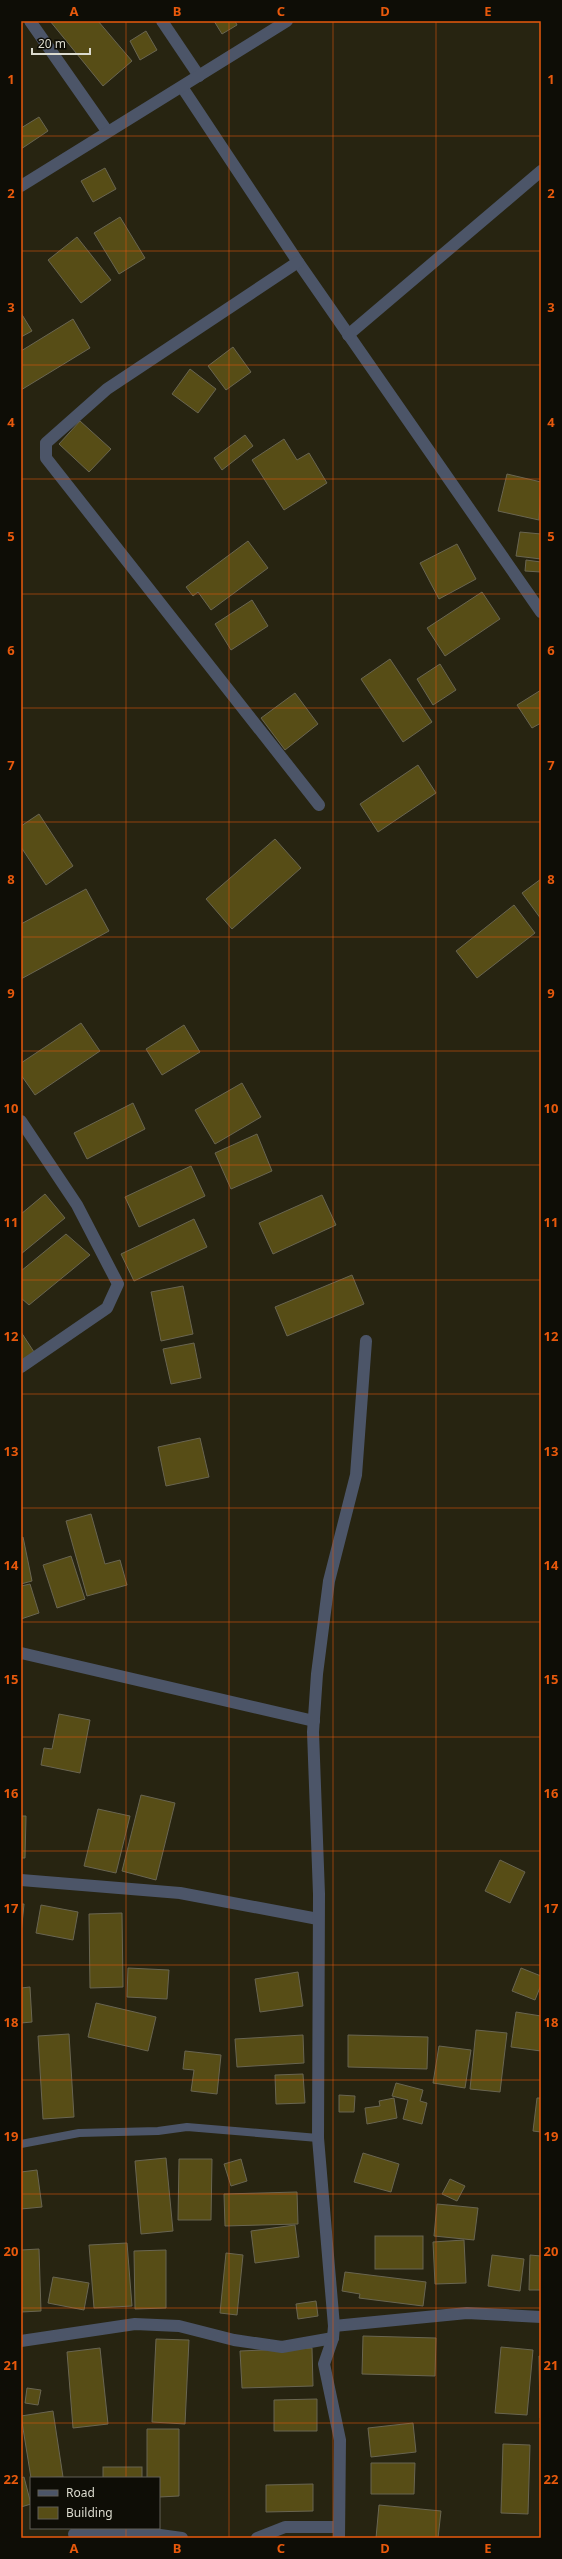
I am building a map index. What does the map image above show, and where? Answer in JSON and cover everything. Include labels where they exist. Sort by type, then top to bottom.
[{"type":"street","points":[[30,21],[107,131]]},
{"type":"street","points":[[162,21],[199,76]]},
{"type":"street","points":[[21,186],[107,131],[182,87],[286,21]]},
{"type":"street","points":[[182,87],[298,262],[541,612]]},
{"type":"street","points":[[348,335],[541,172]]},
{"type":"street","points":[[298,262],[107,389],[46,443],[45,449],[46,458],[319,805]]},
{"type":"street","points":[[21,1121],[77,1205],[118,1284],[107,1308],[21,1367]]},
{"type":"street","points":[[256,2538],[285,2527],[339,2532],[340,2440],[324,2364],[333,2332],[318,2138],[318,1919],[314,1721],[329,1581],[356,1475],[366,1342]]},
{"type":"street","points":[[21,1653],[314,1721]]},
{"type":"street","points":[[21,1880],[180,1893],[318,1919]]},
{"type":"street","points":[[21,2341],[135,2324],[179,2326],[234,2340],[282,2347],[333,2332],[467,2313],[541,2317]]},
{"type":"street","points":[[74,2534],[160,2535],[182,2538]]},
{"type":"lane","points":[[21,2144],[79,2133],[158,2131],[187,2127],[318,2138]]},
{"type":"building","points":[[50,21],[98,21],[132,61],[103,86]]},
{"type":"building","points":[[214,21],[235,21],[237,25],[222,34]]},
{"type":"building","points":[[146,31],[157,50],[140,60],[130,41]]},
{"type":"building","points":[[39,117],[48,131],[21,149],[21,128]]},
{"type":"building","points":[[105,168],[116,189],[93,202],[81,181]]},
{"type":"building","points":[[120,217],[145,258],[119,274],[94,233]]},
{"type":"building","points":[[77,237],[111,280],[81,303],[48,260]]},
{"type":"building","points":[[21,313],[32,331],[21,337]]},
{"type":"building","points":[[73,319],[90,348],[21,390],[21,351]]},
{"type":"building","points":[[233,347],[251,372],[226,390],[208,366]]},
{"type":"building","points":[[190,369],[216,389],[198,413],[172,394]]},
{"type":"building","points":[[80,421],[111,449],[89,472],[59,444]]},
{"type":"building","points":[[245,435],[253,446],[222,470],[214,458]]},
{"type":"building","points":[[284,439],[297,460],[309,453],[327,483],[284,510],[252,460]]},
{"type":"building","points":[[507,474],[541,482],[539,520],[498,511]]},
{"type":"building","points":[[520,532],[541,534],[541,559],[516,556]]},
{"type":"building","points":[[248,541],[268,568],[211,610],[198,592],[193,596],[186,587]]},
{"type":"building","points":[[457,544],[476,579],[439,599],[420,563]]},
{"type":"building","points":[[526,560],[541,562],[541,572],[525,571]]},
{"type":"building","points":[[482,592],[500,619],[445,656],[427,628]]},
{"type":"building","points":[[252,600],[268,626],[231,650],[215,624]]},
{"type":"building","points":[[390,659],[432,722],[403,742],[361,679]]},
{"type":"building","points":[[440,664],[456,690],[433,705],[417,679]]},
{"type":"building","points":[[541,690],[541,723],[532,728],[517,705]]},
{"type":"building","points":[[295,693],[318,724],[285,750],[261,718]]},
{"type":"building","points":[[418,765],[436,793],[378,832],[360,804]]},
{"type":"building","points":[[39,814],[73,866],[46,885],[21,847],[21,826]]},
{"type":"building","points":[[275,839],[301,868],[232,929],[206,899]]},
{"type":"building","points":[[541,879],[541,919],[522,893]]},
{"type":"building","points":[[86,889],[109,931],[21,979],[21,924]]},
{"type":"building","points":[[514,905],[535,933],[477,978],[456,951]]},
{"type":"building","points":[[81,1023],[100,1051],[35,1095],[21,1075],[21,1063]]},
{"type":"building","points":[[184,1025],[200,1052],[162,1075],[146,1049]]},
{"type":"building","points":[[242,1083],[261,1117],[215,1144],[195,1110]]},
{"type":"building","points":[[133,1103],[145,1129],[87,1159],[74,1133]]},
{"type":"building","points":[[257,1134],[272,1171],[231,1189],[215,1153]]},
{"type":"building","points":[[191,1166],[205,1196],[139,1227],[125,1197]]},
{"type":"building","points":[[45,1194],[65,1218],[21,1254],[21,1214]]},
{"type":"building","points":[[322,1195],[336,1225],[273,1254],[259,1223]]},
{"type":"building","points":[[194,1219],[207,1247],[134,1281],[121,1254]]},
{"type":"building","points":[[66,1234],[90,1255],[29,1305],[21,1298],[21,1271]]},
{"type":"building","points":[[352,1275],[364,1304],[287,1336],[275,1307]]},
{"type":"building","points":[[183,1286],[193,1334],[161,1341],[151,1292]]},
{"type":"building","points":[[21,1332],[34,1352],[21,1361]]},
{"type":"building","points":[[194,1343],[201,1378],[171,1384],[163,1349]]},
{"type":"building","points":[[200,1438],[209,1477],[166,1486],[158,1447]]},
{"type":"building","points":[[91,1514],[105,1564],[120,1560],[127,1585],[87,1596],[66,1521]]},
{"type":"building","points":[[23,1537],[32,1581],[21,1584],[21,1538]]},
{"type":"building","points":[[71,1556],[85,1599],[57,1608],[43,1565]]},
{"type":"building","points":[[30,1584],[39,1613],[21,1619],[21,1586]]},
{"type":"building","points":[[59,1714],[90,1720],[80,1773],[41,1765],[44,1748],[52,1749]]},
{"type":"building","points":[[141,1795],[175,1803],[156,1880],[122,1871]]},
{"type":"building","points":[[98,1809],[130,1816],[116,1873],[84,1866]]},
{"type":"building","points":[[21,1816],[26,1816],[25,1858],[21,1858]]},
{"type":"building","points":[[500,1860],[525,1872],[510,1903],[485,1891]]},
{"type":"building","points":[[21,1904],[24,1904],[21,1934]]},
{"type":"building","points":[[41,1905],[78,1912],[73,1940],[36,1933]]},
{"type":"building","points":[[122,1913],[123,1987],[90,1988],[89,1914]]},
{"type":"building","points":[[128,1968],[169,1970],[167,1999],[127,1997]]},
{"type":"building","points":[[521,1968],[541,1976],[541,1985],[535,2000],[512,1991]]},
{"type":"building","points":[[298,1972],[303,2006],[260,2012],[255,1979]]},
{"type":"building","points":[[30,1987],[32,2022],[21,2023],[21,1988]]},
{"type":"building","points":[[96,2003],[156,2017],[148,2051],[88,2037]]},
{"type":"building","points":[[516,2012],[541,2016],[541,2051],[511,2047]]},
{"type":"building","points":[[476,2030],[507,2033],[500,2092],[470,2089]]},
{"type":"building","points":[[69,2034],[74,2117],[43,2119],[38,2036]]},
{"type":"building","points":[[303,2035],[304,2063],[237,2067],[235,2039]]},
{"type":"building","points":[[348,2035],[428,2037],[427,2069],[348,2067]]},
{"type":"building","points":[[439,2046],[471,2050],[465,2088],[433,2083]]},
{"type":"building","points":[[185,2051],[221,2055],[217,2094],[191,2091],[194,2070],[183,2069]]},
{"type":"building","points":[[303,2074],[305,2103],[276,2104],[275,2075]]},
{"type":"building","points":[[396,2083],[423,2090],[420,2101],[427,2103],[422,2124],[403,2119],[408,2100],[392,2096]]},
{"type":"building","points":[[339,2095],[355,2096],[354,2112],[339,2112]]},
{"type":"building","points":[[394,2098],[397,2118],[367,2124],[365,2108],[380,2106],[379,2101]]},
{"type":"building","points":[[537,2098],[541,2098],[541,2132],[533,2131]]},
{"type":"building","points":[[363,2153],[399,2164],[391,2192],[354,2182]]},
{"type":"building","points":[[166,2158],[173,2231],[141,2234],[135,2161]]},
{"type":"building","points":[[179,2159],[212,2159],[211,2220],[178,2220]]},
{"type":"building","points":[[241,2159],[247,2181],[231,2186],[224,2164]]},
{"type":"building","points":[[37,2170],[42,2207],[21,2209],[21,2172]]},
{"type":"building","points":[[450,2179],[465,2186],[457,2201],[442,2194]]},
{"type":"building","points":[[297,2192],[298,2224],[225,2226],[224,2194]]},
{"type":"building","points":[[437,2204],[478,2208],[474,2240],[434,2236]]},
{"type":"building","points":[[295,2225],[299,2257],[255,2263],[251,2231]]},
{"type":"building","points":[[375,2236],[423,2236],[423,2269],[375,2269]]},
{"type":"building","points":[[464,2240],[466,2283],[435,2284],[433,2242]]},
{"type":"building","points":[[127,2243],[132,2306],[94,2308],[89,2245]]},
{"type":"building","points":[[39,2249],[41,2311],[21,2312],[21,2250]]},
{"type":"building","points":[[166,2250],[166,2308],[135,2309],[134,2251]]},
{"type":"building","points":[[226,2253],[243,2255],[237,2315],[220,2313]]},
{"type":"building","points":[[492,2255],[524,2259],[520,2291],[488,2286]]},
{"type":"building","points":[[530,2255],[541,2256],[541,2290],[529,2290]]},
{"type":"building","points":[[345,2272],[426,2282],[423,2306],[359,2298],[360,2294],[342,2291]]},
{"type":"building","points":[[53,2277],[89,2283],[84,2310],[48,2303]]},
{"type":"building","points":[[316,2301],[318,2316],[298,2319],[296,2304]]},
{"type":"building","points":[[363,2336],[436,2338],[435,2376],[362,2374]]},
{"type":"building","points":[[156,2339],[189,2340],[185,2424],[152,2422]]},
{"type":"building","points":[[501,2347],[533,2350],[527,2415],[495,2413]]},
{"type":"building","points":[[100,2348],[108,2424],[73,2428],[67,2352]]},
{"type":"building","points":[[312,2348],[313,2386],[242,2388],[240,2351]]},
{"type":"building","points":[[539,2356],[541,2356],[541,2418],[540,2418]]},
{"type":"building","points":[[27,2388],[41,2390],[38,2405],[25,2403]]},
{"type":"building","points":[[317,2399],[317,2431],[274,2431],[274,2400]]},
{"type":"building","points":[[53,2411],[63,2477],[31,2477],[21,2416]]},
{"type":"building","points":[[413,2423],[416,2452],[371,2457],[368,2428]]},
{"type":"building","points":[[147,2429],[179,2429],[179,2496],[160,2497],[160,2477],[147,2477]]},
{"type":"building","points":[[503,2444],[530,2445],[528,2514],[501,2513]]},
{"type":"building","points":[[371,2463],[415,2463],[414,2494],[371,2494]]},
{"type":"building","points":[[103,2467],[142,2467],[142,2477],[103,2477]]},
{"type":"building","points":[[24,2477],[30,2504],[21,2507],[21,2478]]},
{"type":"building","points":[[313,2484],[313,2511],[266,2512],[266,2485]]},
{"type":"building","points":[[379,2505],[441,2511],[438,2538],[376,2538]]}]
